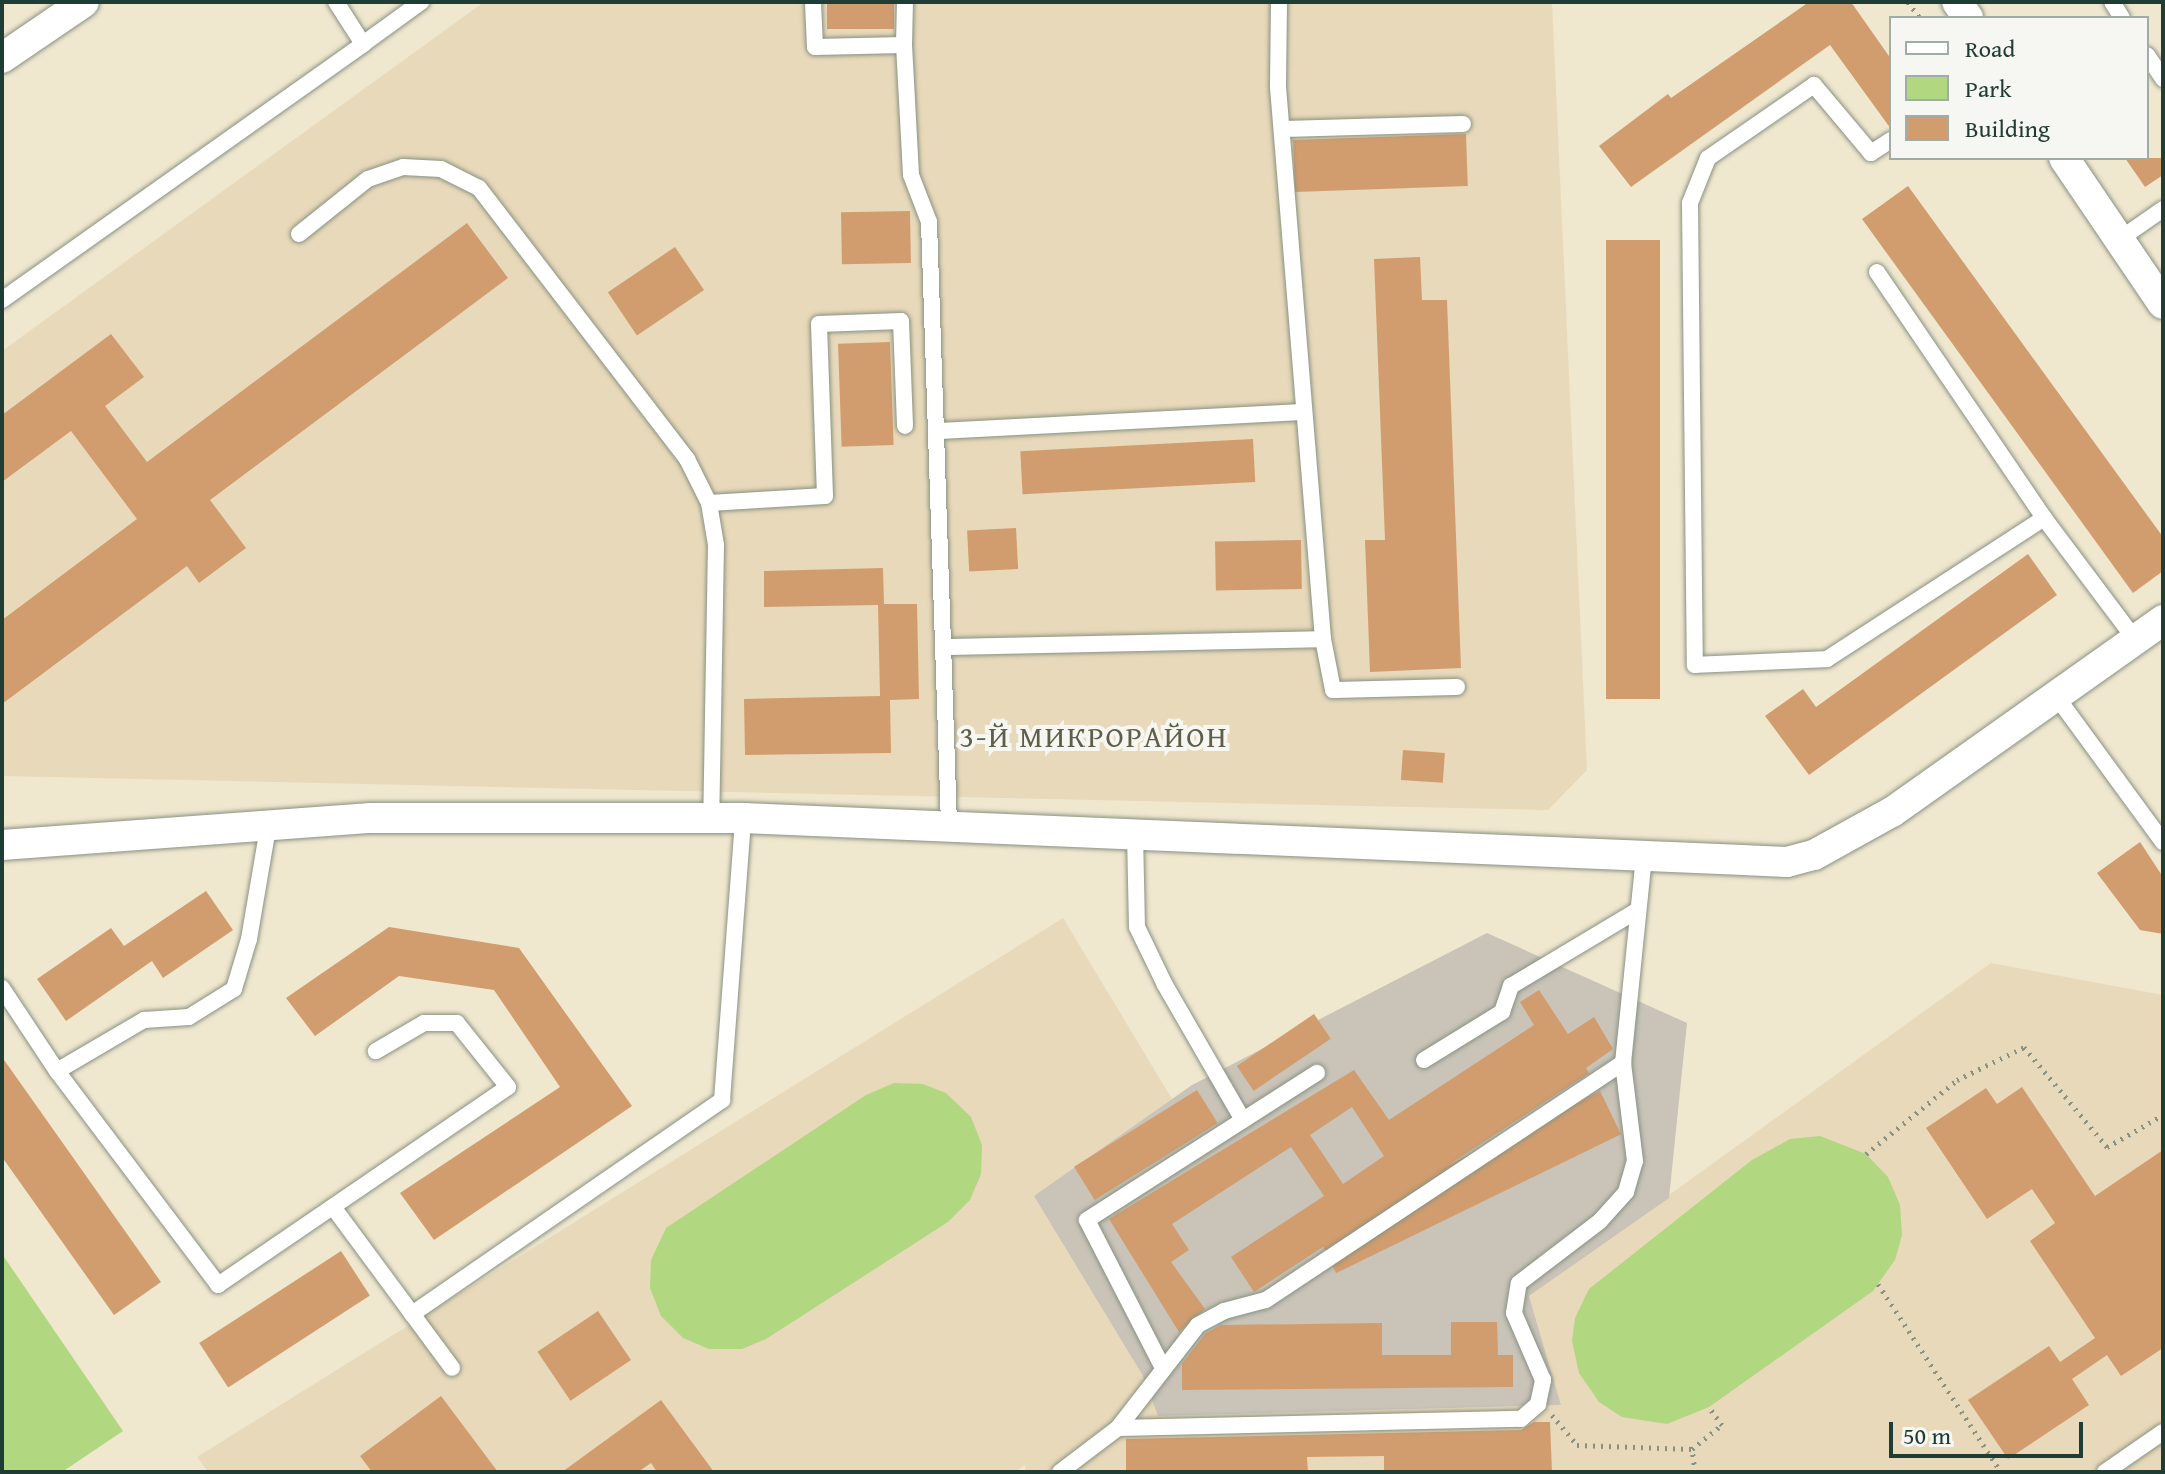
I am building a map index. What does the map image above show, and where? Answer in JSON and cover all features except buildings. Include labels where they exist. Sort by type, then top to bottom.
[{"type":"street","points":[[2,58],[84,2]]},
{"type":"street","points":[[2065,160],[2163,304]]},
{"type":"street","points":[[2,845],[269,822],[743,818],[949,824],[1757,864],[1814,855],[1892,812],[2163,620]]},
{"type":"lane","points":[[336,2],[363,44]]},
{"type":"lane","points":[[2,300],[421,2]]},
{"type":"lane","points":[[813,2],[815,47],[904,45]]},
{"type":"lane","points":[[905,2],[904,45],[911,175],[929,222],[949,824]]},
{"type":"lane","points":[[1279,2],[1283,129],[1304,412],[1323,639],[1333,690],[1457,687]]},
{"type":"lane","points":[[2149,58],[2163,79]]},
{"type":"lane","points":[[1889,141],[1871,153],[1814,85],[1708,158],[1690,203],[1695,665],[1827,659],[2044,518]]},
{"type":"lane","points":[[1283,129],[1463,124]]},
{"type":"lane","points":[[299,234],[368,179],[403,167],[441,169],[479,188],[687,459],[709,503],[716,545],[711,818]]},
{"type":"lane","points":[[2120,239],[2163,209]]},
{"type":"lane","points":[[1877,272],[2044,518],[2135,639]]},
{"type":"lane","points":[[709,503],[825,496],[819,324],[901,321],[905,426]]},
{"type":"lane","points":[[938,431],[1304,412]]},
{"type":"lane","points":[[945,647],[1323,639]]},
{"type":"lane","points":[[2056,696],[2163,842]]},
{"type":"lane","points":[[412,1314],[722,1100],[743,818]]},
{"type":"lane","points":[[57,1071],[144,1020],[189,1017],[234,989],[249,939],[269,822]]},
{"type":"lane","points":[[1135,833],[1137,927],[1165,985],[1243,1120]]},
{"type":"lane","points":[[1118,1428],[1521,1419],[1538,1404],[1543,1380],[1514,1313],[1519,1283],[1600,1221],[1626,1192],[1635,1161],[1623,1063],[1644,858]]},
{"type":"lane","points":[[1424,1060],[1502,1012],[1511,986],[1638,910]]},
{"type":"lane","points":[[2,988],[57,1071],[218,1285],[508,1087],[457,1023],[424,1023],[376,1051]]},
{"type":"lane","points":[[1060,1472],[1118,1428],[1198,1325],[1224,1311],[1266,1300],[1623,1063]]},
{"type":"lane","points":[[1163,1368],[1087,1220],[1317,1073]]},
{"type":"lane","points":[[333,1207],[452,1368]]},
{"type":"lane","points":[[2105,1472],[2163,1432]]},
{"type":"path","points":[[1866,1154],[1957,1080],[2024,1047],[2107,1147],[2163,1115]]},
{"type":"path","points":[[1878,1284],[2001,1472]]},
{"type":"path","points":[[1538,1404],[1560,1421],[1577,1445],[1692,1449],[1722,1425],[1709,1407]]},
{"type":"path","points":[[1692,1449],[1695,1472]]},
{"type":"shaded area","points":[[484,2],[1552,2],[1587,770],[1548,810],[2,776],[2,351]]},
{"type":"shaded area","points":[[1063,918],[1172,1099],[1035,1196],[1143,1376],[1159,1416],[1561,1405],[1529,1296],[1991,963],[2163,995],[2163,1472],[1026,1472],[1025,1465],[1015,1472],[208,1472],[197,1457]]},
{"type":"shaded area","points":[[1487,933],[1687,1023],[1669,1198],[1529,1296],[1561,1405],[1158,1416],[1143,1376],[1034,1196],[1192,1085]]},
{"type":"green space","points":[[894,1083],[923,1084],[946,1093],[971,1117],[982,1145],[981,1174],[970,1200],[948,1222],[766,1339],[742,1349],[709,1349],[683,1338],[661,1316],[650,1288],[651,1260],[666,1228],[866,1095]]},
{"type":"green space","points":[[1820,1136],[1866,1154],[1888,1177],[1900,1205],[1902,1235],[1895,1260],[1873,1291],[1709,1407],[1667,1424],[1622,1417],[1599,1402],[1579,1373],[1572,1341],[1575,1318],[1589,1289],[1752,1160],[1790,1139]]},
{"type":"green space","points":[[2,1254],[123,1431],[62,1472],[2,1472]]},
{"type":"district","name":"3-Й МИКРОРАЙОН","points":[[1094,736]]}]
